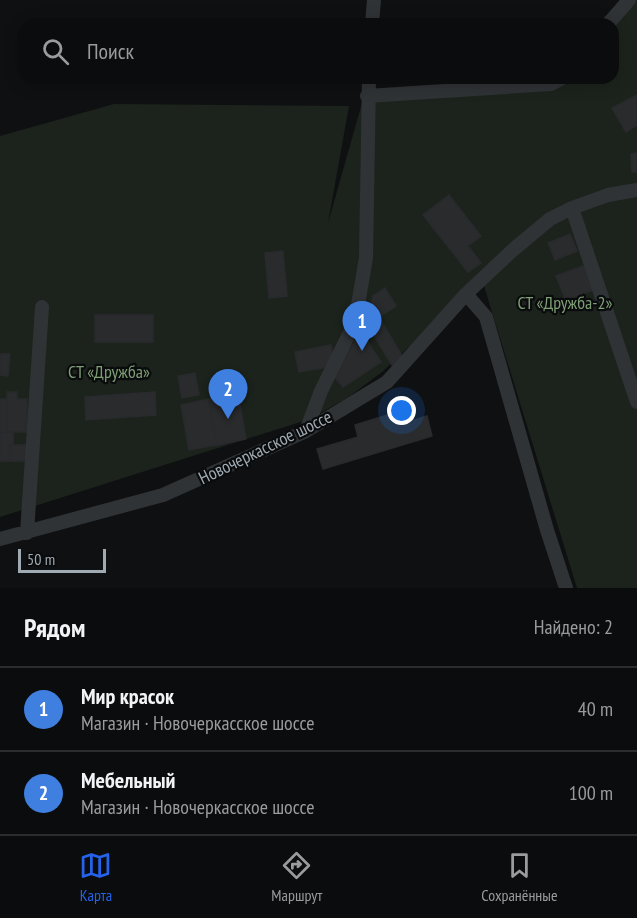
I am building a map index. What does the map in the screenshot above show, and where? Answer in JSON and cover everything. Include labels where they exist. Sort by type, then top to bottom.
[{"type":"street","points":[[372,18],[374,0]]},
{"type":"street","points":[[613,18],[629,0]]},
{"type":"street","points":[[306,431],[321,391],[356,322],[366,258],[368,84]]},
{"type":"street","points":[[367,96],[551,84]]},
{"type":"street","name":"Новочеркасское шоссе","points":[[0,539],[163,495],[306,431],[387,382],[466,294],[550,219],[608,195],[637,190]]},
{"type":"street","points":[[572,208],[637,402]]},
{"type":"street","points":[[466,294],[486,317],[547,530],[566,588]]},
{"type":"street","points":[[27,533],[42,307]]},
{"type":"green space","points":[[629,0],[637,0],[637,588],[577,588],[484,286],[466,294],[382,372],[350,396],[310,419],[0,517],[0,136],[114,104],[349,106],[328,223],[364,96],[488,84],[619,84],[619,18],[603,18]]},
{"type":"building","points":[[637,95],[637,125],[626,132],[612,108]]},
{"type":"building","points":[[637,153],[637,172],[632,172],[631,154]]},
{"type":"building","points":[[449,195],[481,236],[468,246],[481,263],[468,272],[423,215]]},
{"type":"building","points":[[570,234],[577,251],[555,260],[548,243]]},
{"type":"building","points":[[283,251],[287,296],[269,298],[265,253]]},
{"type":"building","points":[[586,265],[595,289],[566,301],[556,276]]},
{"type":"building","points":[[385,288],[396,306],[379,317],[402,356],[392,365],[366,323],[373,296]]},
{"type":"building","points":[[95,315],[153,315],[153,342],[95,342]]},
{"type":"building","points":[[363,335],[381,362],[343,387],[335,377],[355,341]]},
{"type":"building","points":[[331,345],[335,366],[299,372],[295,352]]},
{"type":"building","points":[[0,354],[10,354],[8,376],[0,375]]},
{"type":"building","points":[[195,373],[199,395],[182,398],[178,376]]},
{"type":"building","points":[[7,392],[17,392],[17,399],[27,399],[27,432],[7,432]]},
{"type":"building","points":[[155,392],[156,415],[86,420],[85,397]]},
{"type":"building","points":[[238,394],[246,439],[217,445],[209,399]]},
{"type":"building","points":[[0,399],[7,399],[7,432],[0,432]]},
{"type":"building","points":[[209,399],[217,445],[189,450],[181,405]]},
{"type":"building","points":[[394,413],[398,425],[427,416],[432,436],[323,469],[317,449],[358,437],[355,425]]},
{"type":"building","points":[[0,432],[13,432],[9,461],[0,461]]},
{"type":"building","points":[[10,445],[27,445],[27,461],[9,461]]},
{"type":"place","name":"Мир красок","points":[[362,351]]},
{"type":"place","name":"Мебельный","points":[[228,419]]},
{"type":"park label","name":"СТ «Дружба-2»","points":[[565,302]]},
{"type":"park label","name":"СТ «Дружба»","points":[[109,371]]}]
